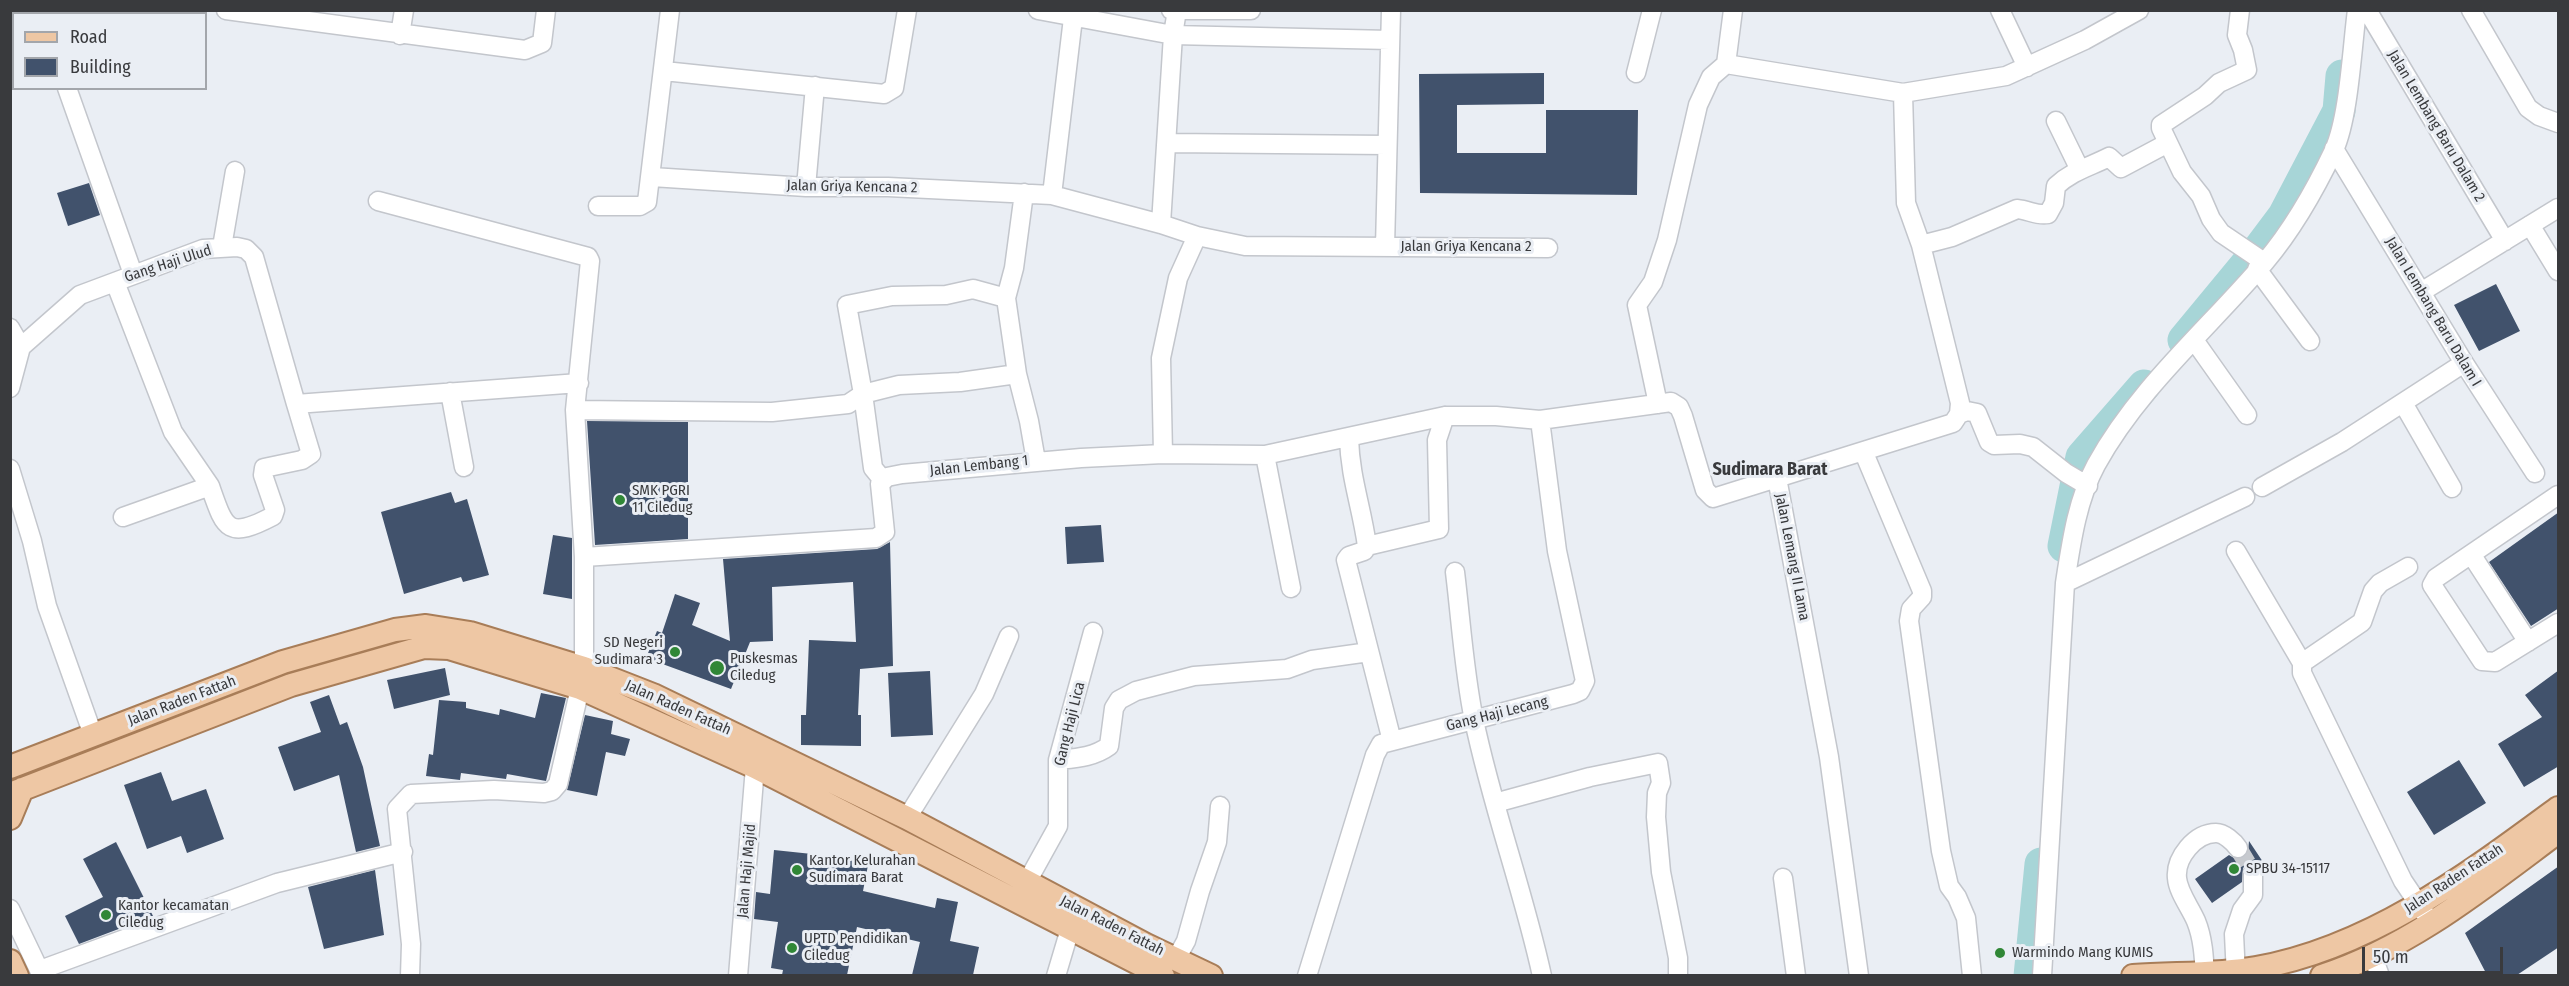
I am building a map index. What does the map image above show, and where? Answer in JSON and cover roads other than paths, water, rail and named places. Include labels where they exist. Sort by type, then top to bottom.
[{"type":"main road","name":"Jalan Raden Fattah","points":[[10,767],[283,662],[395,630],[426,626],[470,633],[582,678],[1070,928],[1169,967],[1211,975]]},
{"type":"main road","name":"Jalan Raden Fattah","points":[[16,792],[291,685],[424,647],[449,648],[653,694],[907,818],[1027,882],[1169,967]]},
{"type":"main road","points":[[283,662],[291,685]]},
{"type":"main road","points":[[10,750],[39,744],[56,749]]},
{"type":"main road","points":[[10,819],[16,792]]},
{"type":"main road","name":"Jalan Raden Fattah","points":[[2133,975],[2236,973],[2283,962],[2332,946],[2418,905],[2478,866],[2559,808]]},
{"type":"main road","name":"Jalan Raden Fattah","points":[[2322,975],[2433,924],[2559,832]]},
{"type":"main road","points":[[10,961],[17,975]]},
{"type":"street","points":[[226,10],[525,50],[542,43],[546,10]]},
{"type":"street","points":[[400,35],[404,10]]},
{"type":"street","points":[[598,206],[645,205],[652,177],[670,10]]},
{"type":"street","points":[[664,71],[884,94],[891,92],[894,88],[907,10]]},
{"type":"street","points":[[1038,10],[1173,35],[1390,40]]},
{"type":"street","points":[[1161,224],[1175,11],[1251,10]]},
{"type":"street","name":"Jalan Griya Kencana 2","points":[[1385,247],[1391,10]]},
{"type":"street","points":[[1636,74],[1652,10]]},
{"type":"street","points":[[1733,10],[1726,64],[1710,77],[1698,105],[1667,240],[1653,282],[1637,305],[1658,404],[1671,402],[1679,407],[1709,496],[1713,498],[1777,478]]},
{"type":"street","points":[[2000,10],[2027,67]]},
{"type":"street","points":[[1726,64],[1903,93],[1987,81],[2027,67],[2139,10]]},
{"type":"street","points":[[2240,10],[2237,35],[2247,70],[2219,82],[2205,96],[2161,125],[2166,144],[2182,172],[2201,196],[2211,219],[2221,233],[2261,266],[2310,341]]},
{"type":"street","points":[[2042,975],[2065,583],[2073,530],[2086,484],[2095,466],[2141,398],[2261,266],[2294,220],[2334,149],[2341,127],[2357,10]]},
{"type":"street","name":"Jalan Lembang Baru Dalam 2","points":[[2367,10],[2505,241]]},
{"type":"street","points":[[2471,10],[2528,108],[2539,116],[2559,123]]},
{"type":"street","points":[[1053,195],[1073,18]]},
{"type":"street","points":[[806,187],[815,86]]},
{"type":"street","points":[[68,90],[134,274]]},
{"type":"street","points":[[1903,93],[1906,203],[1920,245],[1960,403],[1959,414],[1967,411],[1977,413],[1989,442],[1994,446],[2020,444],[2033,447],[2067,473],[2086,484]]},
{"type":"street","points":[[2056,121],[2079,168]]},
{"type":"street","points":[[1168,143],[1388,145]]},
{"type":"street","points":[[1920,245],[1952,237],[2017,209],[2027,210],[2036,216],[2048,214],[2054,203],[2056,186],[2079,168],[2087,168],[2109,157],[2121,168],[2166,144]]},
{"type":"street","name":"Jalan Lembang Baru Dalam I","points":[[2334,149],[2464,363],[2535,473]]},
{"type":"street","points":[[222,247],[235,171]]},
{"type":"street","name":"Jalan Griya Kencana 2","points":[[652,177],[806,187],[888,187],[1053,195],[1197,236],[1245,246],[1548,248]]},
{"type":"street","points":[[1024,193],[1014,268],[1006,298],[1017,374],[1036,460]]},
{"type":"street","points":[[378,201],[588,257],[590,261],[575,410],[585,557],[582,678],[558,784],[552,791],[544,793],[494,790],[411,794],[398,809],[411,944],[410,975]]},
{"type":"street","points":[[2421,292],[2559,208]]},
{"type":"street","points":[[2530,225],[2559,271]]},
{"type":"street","points":[[1163,454],[1161,358],[1178,278],[1197,236]]},
{"type":"street","name":"Gang Haji Ulud","points":[[21,347],[80,295],[203,249],[222,247],[246,249],[254,257],[311,454],[302,460],[264,468],[263,475],[275,510],[273,516],[240,529],[229,527],[223,521],[210,486]]},
{"type":"street","points":[[115,282],[173,432],[210,486],[123,517]]},
{"type":"street","points":[[585,557],[882,536],[885,524],[880,484],[882,479],[873,468],[863,394],[847,306],[892,296],[946,295],[973,289],[1006,298]]},
{"type":"street","points":[[10,328],[21,347],[10,388]]},
{"type":"street","points":[[2194,340],[2247,416]]},
{"type":"street","points":[[2262,487],[2342,442],[2464,363]]},
{"type":"street","points":[[575,410],[772,412],[848,404],[863,394],[899,385],[960,382],[1017,374]]},
{"type":"street","points":[[298,405],[579,382]]},
{"type":"street","points":[[450,392],[464,467]]},
{"type":"street","points":[[2403,403],[2452,488]]},
{"type":"street","name":"Jalan Lembang 1","points":[[882,479],[902,474],[1036,460],[1163,454],[1265,455],[1445,416],[1496,416],[1540,420],[1658,404]]},
{"type":"street","name":"Jalan Lemang II Lama","points":[[1859,975],[1829,757],[1777,478],[1864,453],[1953,423],[1959,414]]},
{"type":"street","points":[[1367,546],[1439,529],[1437,440],[1445,416]]},
{"type":"street","name":"Gang Haji Lecang","points":[[1392,741],[1573,694],[1580,691],[1585,681],[1557,551],[1540,420]]},
{"type":"street","points":[[1307,975],[1375,755],[1381,744],[1392,741],[1347,560],[1348,556],[1364,551],[1367,546],[1359,502],[1352,485],[1349,438]]},
{"type":"street","points":[[1864,453],[1922,591],[1922,597],[1911,609],[1909,621],[1941,851],[1949,886],[1958,897],[1966,918],[1972,975]]},
{"type":"street","points":[[1265,455],[1291,588]]},
{"type":"street","points":[[10,469],[32,542],[47,606],[93,735]]},
{"type":"street","points":[[2559,495],[2436,578],[2432,585],[2482,661],[2495,662],[2559,623]]},
{"type":"street","points":[[2065,583],[2245,497]]},
{"type":"street","points":[[2236,551],[2302,663],[2302,673],[2403,881],[2433,924]]},
{"type":"street","points":[[2471,554],[2528,642]]},
{"type":"street","points":[[2302,663],[2361,622],[2373,591],[2380,583],[2408,567]]},
{"type":"street","points":[[1455,572],[1474,719],[1542,975]]},
{"type":"street","name":"Gang Haji Lica","points":[[1027,882],[1058,826],[1058,760],[1093,632]]},
{"type":"street","points":[[907,818],[984,694],[1009,636]]},
{"type":"street","points":[[1058,760],[1083,758],[1109,746],[1114,708],[1119,700],[1136,691],[1194,676],[1287,669],[1312,660],[1369,652]]},
{"type":"street","points":[[1495,803],[1590,777],[1658,763],[1661,783],[1657,793],[1656,817],[1661,872],[1678,958],[1678,975]]},
{"type":"street","name":"Jalan Haji Majid","points":[[738,975],[755,767]]},
{"type":"street","points":[[1169,967],[1186,942],[1216,842],[1220,806]]},
{"type":"street","points":[[2205,974],[2196,922],[2177,878],[2181,857],[2192,843],[2208,834],[2218,833],[2238,848]]},
{"type":"street","points":[[10,909],[41,973],[277,883],[403,852]]},
{"type":"street","points":[[2236,973],[2236,922],[2253,896],[2253,873]]},
{"type":"street","points":[[1783,878],[1796,975]]},
{"type":"street","points":[[1056,975],[1070,928]]},
{"type":"street","points":[[2372,954],[2380,975]]},
{"type":"waterway","points":[[2260,248],[2284,216],[2339,111],[2342,76]]},
{"type":"waterway","points":[[2184,340],[2251,259]]},
{"type":"waterway","points":[[2064,546],[2082,457],[2144,386]]},
{"type":"waterway","points":[[2030,976],[2041,864]]},
{"type":"tunnel","points":[[2238,848],[2253,873]]},
{"type":"place","name":"SMK PGRI 11 Ciledug","points":[[620,500]]},
{"type":"place","name":"SD Negeri Sudimara 3","points":[[675,652]]},
{"type":"place","name":"Puskesmas Ciledug","points":[[717,668]]},
{"type":"place","name":"SPBU 34-15117","points":[[2234,869]]},
{"type":"place","name":"Kantor Kelurahan Sudimara Barat","points":[[797,870]]},
{"type":"place","name":"Kantor kecamatan Ciledug","points":[[106,915]]},
{"type":"place","name":"UPTD Pendidikan Ciledug","points":[[792,948]]},
{"type":"place","name":"Warmindo Mang KUMIS","points":[[2000,953]]},
{"type":"district","name":"Sudimara Barat","points":[[1770,470]]}]
